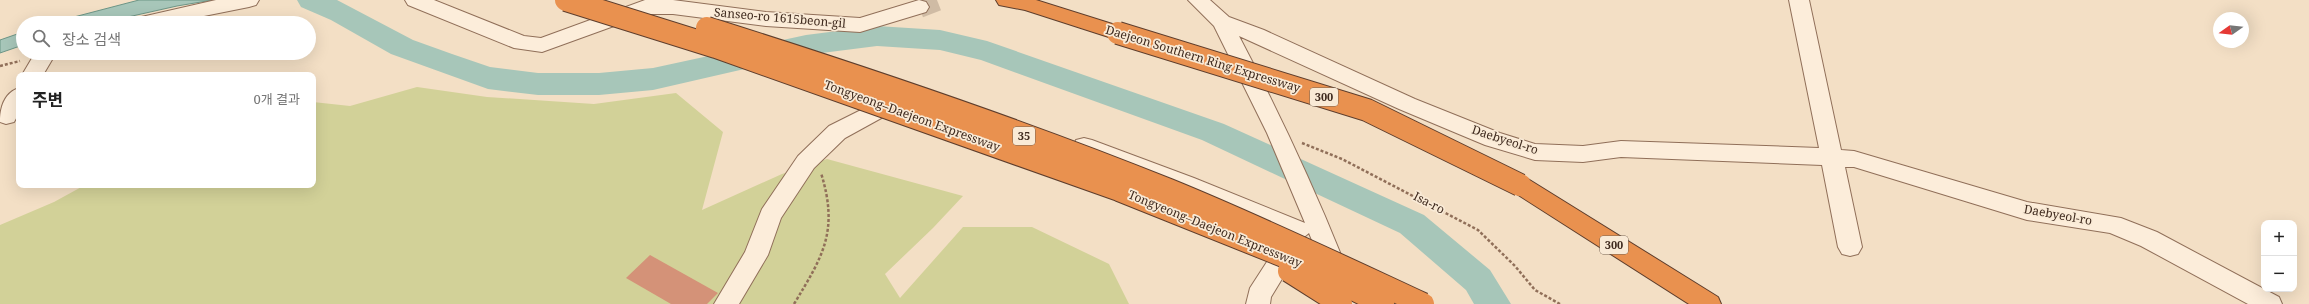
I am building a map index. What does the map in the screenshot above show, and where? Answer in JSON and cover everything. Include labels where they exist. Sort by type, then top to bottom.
[{"type":"highway","name":"Tongyeong–Daejeon Expressway","points":[[566,0],[716,47],[1119,190],[1301,263],[1384,304]]},
{"type":"highway","name":"Tongyeong–Daejeon Expressway","points":[[613,0],[831,67],[1131,175],[1308,250],[1423,304]]},
{"type":"highway","name":"Daejeon Southern Ring Expressway","points":[[1006,0],[1027,4],[1367,110],[1520,185],[1708,304]]},
{"type":"highway","points":[[1232,236],[1341,304]]},
{"type":"street","points":[[170,16],[249,0]]},
{"type":"street","name":"Sanseo-ro 1615beon-gil","points":[[415,0],[521,43],[542,45],[645,7],[673,7],[766,19],[860,25],[919,7]]},
{"type":"street","points":[[1198,0],[1222,22],[1281,141],[1310,205],[1348,304]]},
{"type":"street","points":[[1799,0],[1833,156],[1850,247]]},
{"type":"street","name":"Daebyeol-ro","points":[[1222,22],[1257,35],[1407,104],[1493,138],[1535,152],[1583,154],[1621,149],[1777,156],[1800,154],[1854,159],[2027,211],[2114,224],[2149,239],[2270,304]]},
{"type":"street","points":[[34,72],[42,60]]},
{"type":"street","points":[[726,304],[756,255],[770,215],[806,162],[837,132],[915,91],[964,104],[1120,158],[1299,230]]},
{"type":"street","points":[[6,116],[16,101]]},
{"type":"street","points":[[1258,304],[1259,295],[1299,230],[1310,205]]},
{"type":"path","name":"Isa-ro","points":[[1281,141],[1342,159],[1478,230],[1506,257],[1535,290],[1560,304]]},
{"type":"path","points":[[794,304],[820,260],[828,237],[827,192],[823,174],[806,162]]},
{"type":"shaded area","points":[[139,0],[213,0],[132,16],[78,16]]},
{"type":"shaded area","points":[[16,34],[16,47],[0,53],[0,40]]},
{"type":"shaded area","points":[[417,87],[487,97],[594,104],[676,93],[723,132],[702,210],[782,174],[827,159],[963,196],[933,228],[885,274],[900,298],[963,227],[1032,227],[1109,264],[1129,304],[0,304],[0,225],[54,202],[80,188],[316,188],[316,102],[350,106]]},
{"type":"building","points":[[650,255],[718,293],[707,304],[671,304],[626,278]]},
{"type":"waterway","points":[[311,0],[341,13],[402,47],[441,62],[488,78],[538,84],[599,84],[653,79],[806,45],[877,36],[940,40],[987,51],[1213,132],[1412,224],[1478,280],[1493,304]]},
{"type":"tunnel","points":[[919,7],[937,0]]}]
